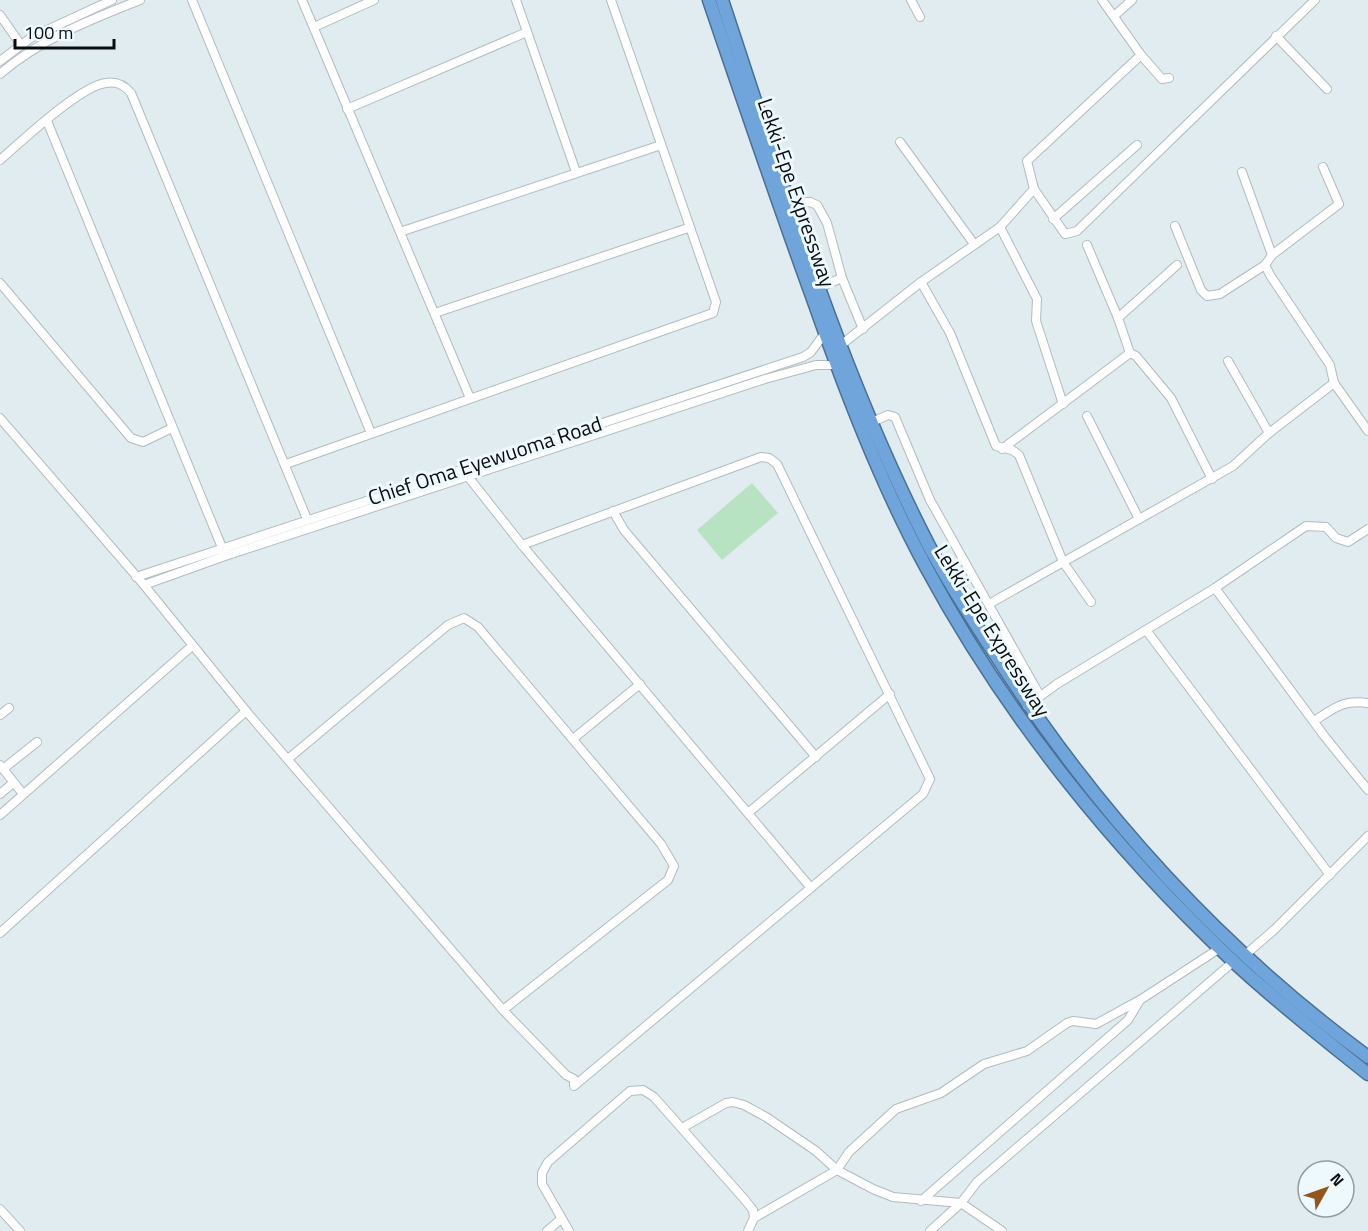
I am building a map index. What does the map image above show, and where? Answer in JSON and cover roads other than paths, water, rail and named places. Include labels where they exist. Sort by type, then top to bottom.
[{"type":"highway","name":"Lekki-Epe Expressway","points":[[709,0],[791,203],[819,287],[872,422],[929,545],[955,592],[1027,706],[1130,838],[1239,958],[1368,1074]]},
{"type":"highway","name":"Lekki-Epe Expressway","points":[[722,0],[743,80],[836,365],[884,481],[925,565],[989,670],[1087,805],[1143,870],[1220,948],[1239,958],[1368,1057]]},
{"type":"street","points":[[0,62],[21,45],[49,29],[112,0]]},
{"type":"street","points":[[0,74],[28,51],[69,28],[140,0]]},
{"type":"street","points":[[192,0],[371,433]]},
{"type":"street","points":[[302,0],[470,398]]},
{"type":"street","points":[[314,27],[374,0]]},
{"type":"street","points":[[516,0],[576,172]]},
{"type":"street","points":[[286,464],[713,313],[716,302],[688,228],[611,0]]},
{"type":"street","points":[[911,0],[920,17]]},
{"type":"street","points":[[1102,0],[1141,55],[1162,79],[1169,78]]},
{"type":"street","points":[[1114,16],[1132,0]]},
{"type":"street","points":[[1141,55],[1027,161],[1034,189],[1065,234],[1077,231],[1315,0]]},
{"type":"street","points":[[0,15],[21,45]]},
{"type":"street","points":[[347,109],[527,32]]},
{"type":"street","points":[[1276,36],[1327,89]]},
{"type":"street","points":[[0,160],[92,88],[105,82],[116,82],[131,93],[307,519]]},
{"type":"street","points":[[47,121],[225,556]]},
{"type":"street","points":[[900,142],[974,244]]},
{"type":"street","points":[[400,232],[661,145]]},
{"type":"street","points":[[1053,219],[1137,145]]},
{"type":"street","points":[[1175,226],[1201,290],[1207,296],[1220,294],[1266,266],[1272,255],[1339,204],[1323,167]]},
{"type":"street","points":[[1242,171],[1272,255]]},
{"type":"street","points":[[841,345],[921,282],[1000,227],[1034,189]]},
{"type":"street","points":[[791,203],[810,202],[818,205],[827,223],[842,278],[863,329]]},
{"type":"street","points":[[1000,227],[1038,299],[1036,321],[1063,404]]},
{"type":"street","points":[[435,313],[688,228]]},
{"type":"street","points":[[1087,245],[1130,353],[1136,356],[1171,398],[1212,479]]},
{"type":"street","points":[[1118,318],[1176,266]]},
{"type":"street","points":[[1266,266],[1309,338],[1330,365],[1334,384],[1368,431]]},
{"type":"street","points":[[819,287],[842,278]]},
{"type":"street","points":[[921,282],[950,333],[996,446],[1012,450],[1019,455],[1063,562],[1091,602]]},
{"type":"street","points":[[0,283],[131,438],[143,442],[172,428]]},
{"type":"street","name":"Chief Oma Eyewuoma Road","points":[[144,585],[803,357],[811,352],[825,333]]},
{"type":"street","points":[[1002,449],[1130,353]]},
{"type":"street","points":[[1228,361],[1269,433]]},
{"type":"street","name":"Chief Oma Eyewuoma Road","points":[[136,577],[307,519],[466,473],[765,379],[816,365],[836,365]]},
{"type":"street","points":[[990,604],[1233,466],[1269,433],[1334,384]]},
{"type":"street","points":[[872,422],[888,415],[895,417],[930,500],[1040,696]]},
{"type":"street","points":[[1087,416],[1139,519]]},
{"type":"street","points":[[0,418],[144,585],[246,711],[503,1010],[566,1075],[574,1079],[574,1086],[811,888],[928,787],[930,779],[777,464],[769,458],[761,457],[522,545]]},
{"type":"street","points":[[466,473],[522,545],[811,888]]},
{"type":"street","points":[[613,511],[624,530],[816,757]]},
{"type":"street","points":[[1027,706],[1215,588],[1306,526],[1326,527],[1332,530],[1336,538],[1348,543],[1368,529]]},
{"type":"street","points":[[1215,588],[1368,790]]},
{"type":"street","points":[[288,759],[448,625],[464,618],[478,627],[662,844],[674,866],[668,880],[503,1010]]},
{"type":"street","points":[[1146,630],[1330,875]]},
{"type":"street","points":[[0,815],[192,646]]},
{"type":"street","points":[[1007,674],[1022,665]]},
{"type":"street","points":[[573,739],[640,684]]},
{"type":"street","points":[[748,813],[890,694]]},
{"type":"street","points":[[1314,721],[1344,703],[1353,700],[1368,703]]},
{"type":"street","points":[[0,715],[9,708]]},
{"type":"street","points":[[0,933],[246,711]]},
{"type":"street","points":[[23,794],[2,767],[37,742]]},
{"type":"street","points":[[0,794],[13,783]]},
{"type":"street","points":[[930,1231],[961,1203],[977,1182],[1239,958],[1330,875],[1368,836]]},
{"type":"street","points":[[754,1218],[837,1170],[849,1152],[899,1108],[940,1093],[984,1065],[1027,1051],[1067,1023],[1073,1021],[1096,1024],[1140,1000],[1220,948]]},
{"type":"street","points":[[921,1201],[1128,1020],[1140,1000]]},
{"type":"street","points":[[569,1231],[542,1184],[542,1173],[548,1162],[630,1091],[643,1090],[654,1097],[753,1210],[754,1218],[748,1231]]},
{"type":"street","points":[[682,1128],[726,1103],[733,1102],[774,1123],[816,1151],[837,1170],[894,1197],[961,1203],[1002,1231]]},
{"type":"street","points":[[0,1209],[20,1231]]},
{"type":"street","points":[[547,1231],[561,1220]]}]
